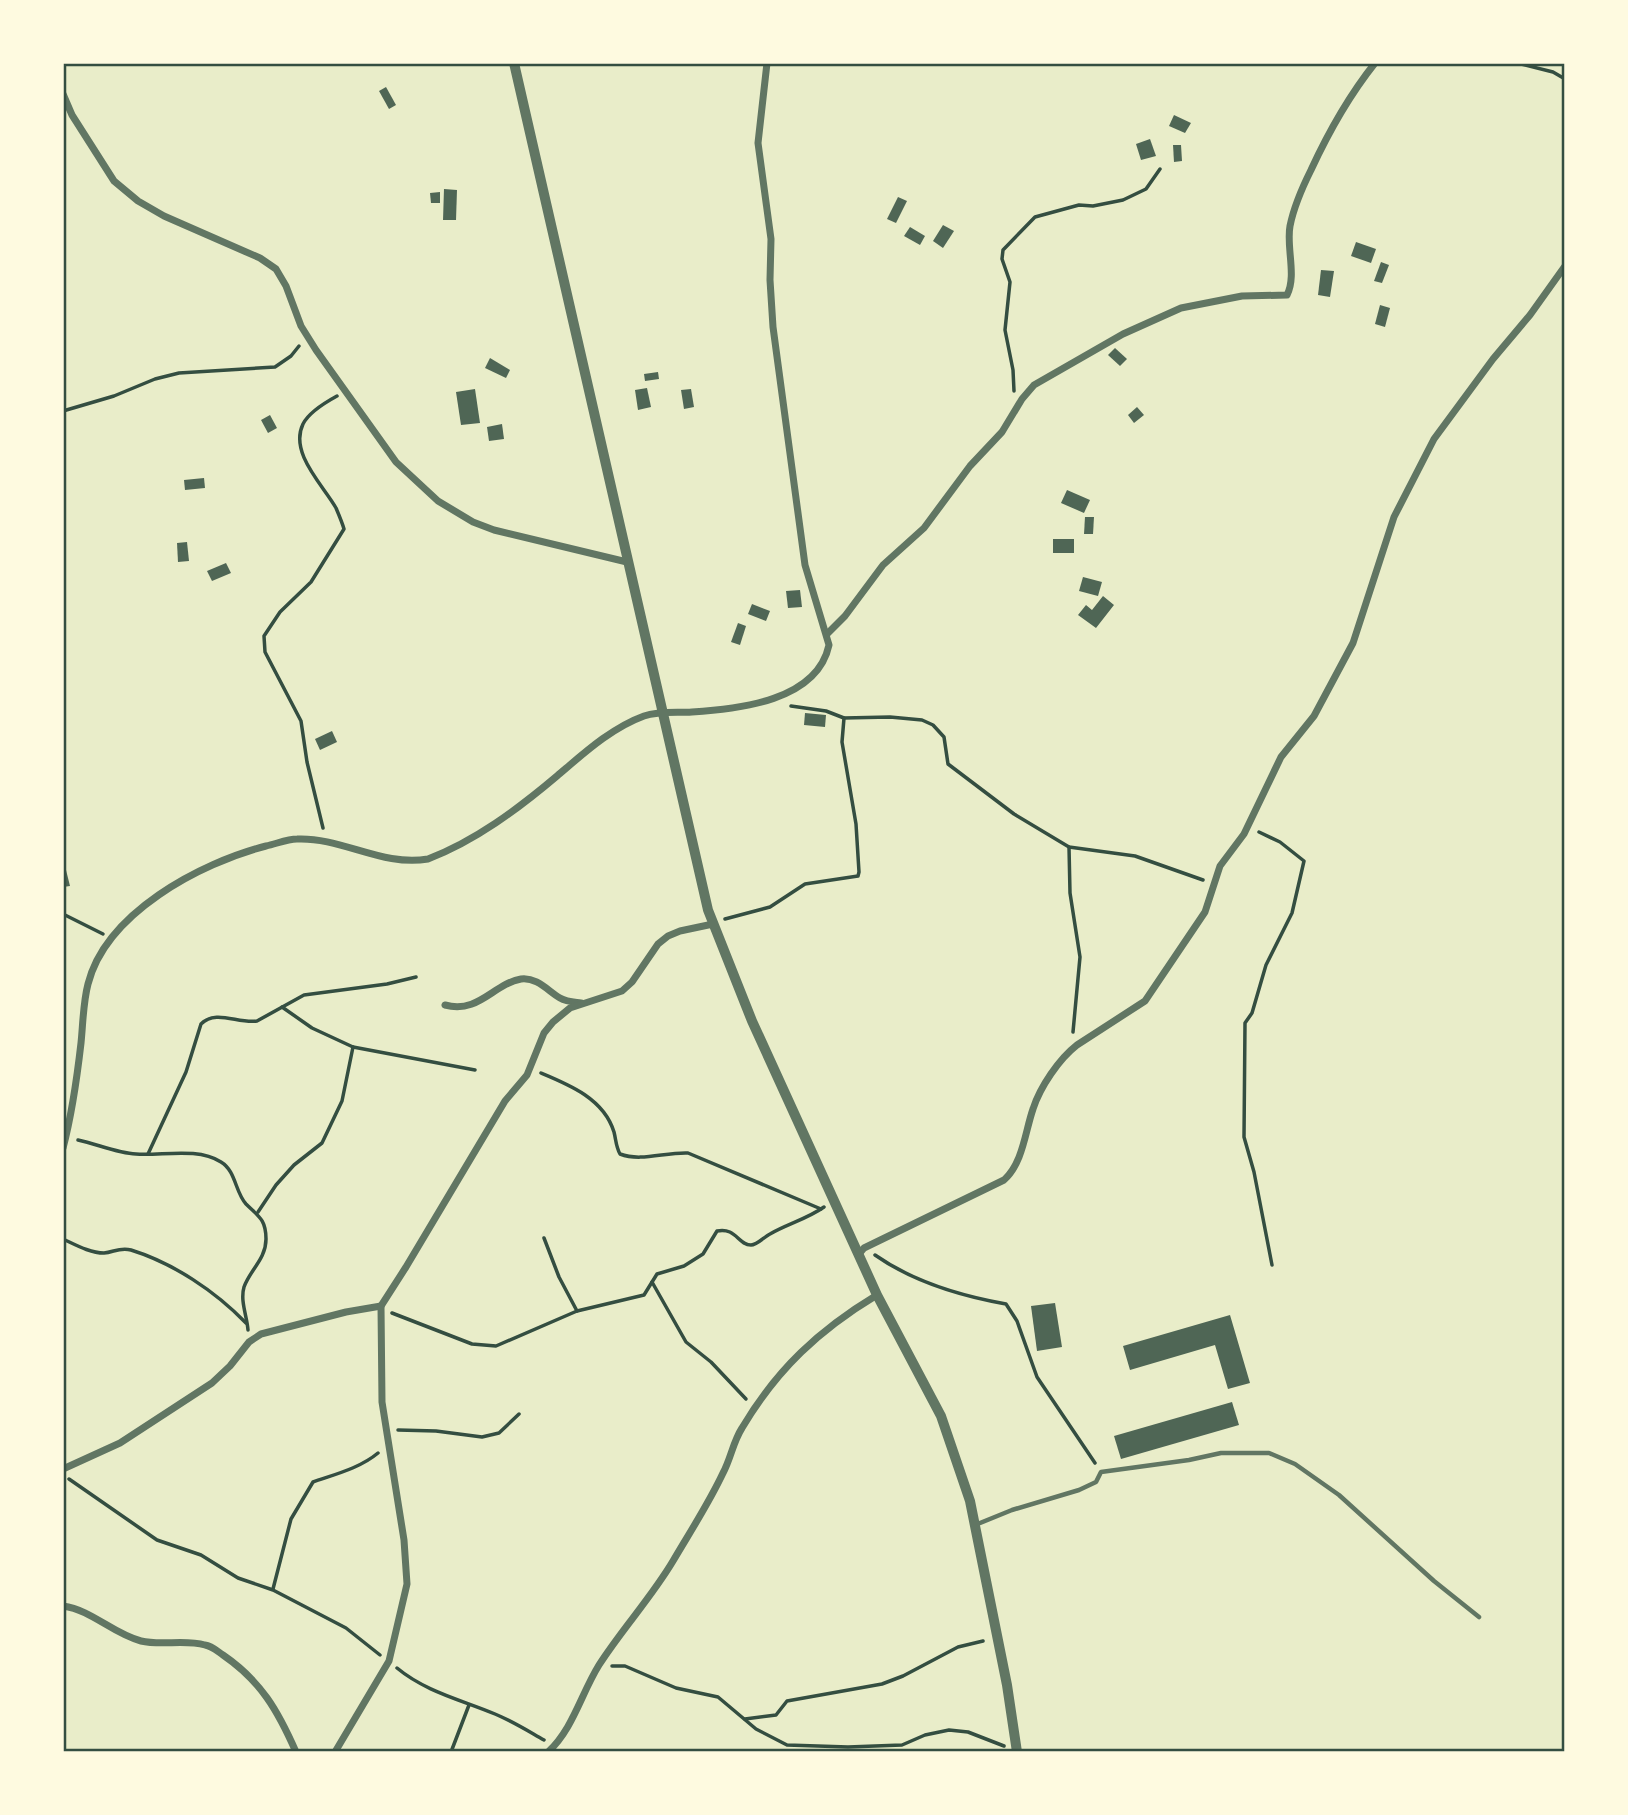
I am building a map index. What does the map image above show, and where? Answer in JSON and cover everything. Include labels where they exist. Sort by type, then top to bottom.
[{"type":"street","points":[[514,63],[627,562],[713,924],[752,1021],[861,1251],[877,1295],[940,1416],[970,1501],[1017,1752]]},
{"type":"street","points":[[63,1148],[78,1068],[88,985],[96,961],[111,938],[176,882],[249,850],[295,839],[326,840],[386,858],[417,860],[438,855],[503,819],[581,755],[645,716],[706,711],[768,700],[808,681],[827,655],[827,634],[805,565],[773,327],[771,239],[758,143],[767,63]]},
{"type":"street","points":[[827,634],[845,616],[883,565],[924,528],[970,466],[1002,432],[1034,385],[1123,334],[1181,308],[1242,296],[1287,295],[1290,289],[1290,229],[1301,190],[1341,109],[1375,63]]},
{"type":"street","points":[[63,94],[72,115],[114,181],[138,201],[164,216],[260,258],[276,269],[307,336],[396,462],[438,501],[473,522],[504,534],[627,562]]},
{"type":"street","points":[[861,1251],[991,1188],[1011,1173],[1037,1098],[1072,1048],[1137,1007],[1151,993],[1205,912],[1220,866],[1248,826],[1281,757],[1314,716],[1353,643],[1394,517],[1434,439],[1565,266]]},
{"type":"street","points":[[335,1752],[389,1661],[407,1584],[404,1540],[382,1402],[381,1306],[407,1268],[505,1101],[530,1069],[542,1039],[553,1022],[565,1011],[622,991],[632,982],[658,944],[668,936],[713,924]]},
{"type":"street","points":[[444,1005],[456,1007],[477,1002],[522,979],[537,982],[564,1000],[584,1004]]},
{"type":"street","points":[[548,1752],[569,1725],[610,1648],[654,1592],[672,1563],[723,1473],[737,1438],[783,1369],[839,1318],[877,1295]]},
{"type":"street","points":[[63,1469],[120,1443],[212,1383],[230,1366],[248,1342],[261,1334],[346,1312],[381,1306]]},
{"type":"street","points":[[63,1606],[100,1619],[129,1637],[143,1642],[189,1642],[208,1645],[256,1681],[276,1712],[296,1752]]},
{"type":"lane","points":[[974,1525],[1012,1510],[1079,1490],[1096,1482],[1101,1472],[1221,1453],[1269,1453],[1295,1464],[1339,1495],[1434,1581],[1479,1617]]},
{"type":"path","points":[[1517,63],[1553,72],[1565,79]]},
{"type":"path","points":[[1015,411],[1013,370],[1005,330],[1010,282],[1002,259],[1003,250],[1035,217],[1079,205],[1093,206],[1123,200],[1146,189],[1160,169]]},
{"type":"path","points":[[63,411],[179,373],[275,367],[291,356],[307,336]]},
{"type":"path","points":[[326,840],[307,762],[301,721],[265,652],[264,636],[280,612],[311,582],[344,529],[337,510],[304,458],[299,440],[303,423],[323,404],[345,390]]},
{"type":"path","points":[[768,700],[826,711],[844,718],[907,718],[933,724],[944,737],[948,764],[1014,814],[1069,847],[1135,856],[1213,883]]},
{"type":"path","points":[[713,924],[770,907],[805,884],[858,875],[856,824],[842,742],[844,718]]},
{"type":"path","points":[[1248,826],[1280,842],[1304,861],[1292,913],[1266,964],[1252,1013],[1245,1023],[1244,1137],[1254,1172],[1272,1265]]},
{"type":"path","points":[[1069,847],[1070,893],[1080,957],[1072,1048]]},
{"type":"path","points":[[63,914],[111,938]]},
{"type":"path","points":[[148,1154],[186,1072],[201,1024],[211,1017],[257,1021],[304,995],[387,984],[416,977]]},
{"type":"path","points":[[282,1007],[312,1028],[353,1047],[475,1070]]},
{"type":"path","points":[[258,1212],[276,1185],[294,1165],[322,1143],[342,1101],[353,1047]]},
{"type":"path","points":[[530,1069],[572,1086],[596,1104],[614,1131],[620,1154],[643,1157],[674,1152],[688,1153],[821,1209]]},
{"type":"path","points":[[66,1138],[134,1154],[202,1156],[222,1163],[232,1176],[245,1203],[258,1212],[266,1232],[266,1248],[245,1283],[242,1294],[248,1342]]},
{"type":"path","points":[[381,1306],[395,1315],[483,1347],[506,1342],[577,1311],[637,1298],[649,1291],[657,1274],[684,1266],[703,1254],[717,1231],[726,1230],[746,1244],[755,1244],[775,1231],[814,1215],[835,1201]]},
{"type":"path","points":[[544,1238],[558,1277],[577,1311]]},
{"type":"path","points":[[63,1239],[94,1252],[130,1249],[162,1263],[226,1302],[247,1324]]},
{"type":"path","points":[[861,1251],[907,1275],[980,1299],[1006,1304],[1017,1321],[1037,1377],[1101,1472]]},
{"type":"path","points":[[652,1282],[686,1342],[711,1362],[755,1408]]},
{"type":"path","points":[[385,1429],[436,1431],[482,1437],[499,1433],[519,1414]]},
{"type":"path","points":[[273,1590],[281,1567],[291,1519],[313,1482],[370,1459],[388,1445]]},
{"type":"path","points":[[63,1475],[157,1540],[201,1555],[238,1578],[273,1590],[346,1628],[409,1678],[497,1715],[555,1746]]},
{"type":"path","points":[[745,1719],[776,1714],[787,1701],[882,1684],[962,1645],[998,1640]]},
{"type":"path","points":[[594,1674],[609,1667],[625,1667],[676,1688],[718,1697],[769,1737],[787,1745],[902,1745],[932,1733],[959,1730],[1017,1752]]},
{"type":"path","points":[[451,1752],[469,1704]]},
{"type":"building","points":[[386,87],[396,105],[389,109],[379,91]]},
{"type":"building","points":[[1174,115],[1191,123],[1185,133],[1169,126]]},
{"type":"building","points":[[1150,139],[1156,156],[1141,160],[1136,144]]},
{"type":"building","points":[[1173,145],[1181,145],[1182,161],[1174,162]]},
{"type":"building","points":[[444,189],[457,190],[456,220],[443,220]]},
{"type":"building","points":[[440,192],[440,203],[431,203],[430,193]]},
{"type":"building","points":[[898,197],[907,201],[896,223],[887,219]]},
{"type":"building","points":[[943,225],[954,231],[943,248],[933,241]]},
{"type":"building","points":[[910,227],[925,236],[920,245],[904,236]]},
{"type":"building","points":[[1356,242],[1376,249],[1371,263],[1351,256]]},
{"type":"building","points":[[1381,262],[1389,265],[1382,283],[1374,281]]},
{"type":"building","points":[[1321,270],[1334,271],[1330,297],[1318,295]]},
{"type":"building","points":[[1380,305],[1390,308],[1385,327],[1375,324]]},
{"type":"building","points":[[1115,348],[1127,359],[1120,366],[1108,355]]},
{"type":"building","points":[[490,358],[510,370],[506,378],[485,368]]},
{"type":"building","points":[[658,372],[659,379],[645,381],[644,374]]},
{"type":"building","points":[[647,388],[651,407],[638,410],[635,390]]},
{"type":"building","points":[[475,389],[480,423],[461,425],[456,392]]},
{"type":"building","points":[[691,389],[694,407],[684,409],[681,390]]},
{"type":"building","points":[[1137,407],[1144,415],[1134,423],[1128,415]]},
{"type":"building","points":[[270,415],[277,428],[268,433],[261,420]]},
{"type":"building","points":[[502,424],[504,439],[489,441],[487,427]]},
{"type":"building","points":[[204,478],[205,488],[185,490],[184,480]]},
{"type":"building","points":[[1067,490],[1090,500],[1084,513],[1061,503]]},
{"type":"building","points":[[1085,517],[1094,517],[1093,534],[1084,534]]},
{"type":"building","points":[[1053,539],[1074,539],[1074,553],[1053,553]]},
{"type":"building","points":[[187,542],[189,561],[178,562],[177,543]]},
{"type":"building","points":[[226,563],[231,573],[212,581],[207,571]]},
{"type":"building","points":[[1083,577],[1102,582],[1098,596],[1079,591]]},
{"type":"building","points":[[800,590],[802,607],[788,608],[786,591]]},
{"type":"building","points":[[1103,596],[1114,605],[1096,628],[1078,615],[1086,605],[1092,610]]},
{"type":"building","points":[[752,604],[770,611],[766,621],[748,614]]},
{"type":"building","points":[[738,623],[746,626],[740,645],[731,642]]},
{"type":"building","points":[[805,713],[826,715],[825,727],[804,725]]},
{"type":"building","points":[[332,731],[337,742],[320,750],[315,739]]},
{"type":"building","points":[[65,866],[70,886],[63,887]]},
{"type":"building","points":[[1055,1303],[1062,1347],[1037,1351],[1031,1306]]},
{"type":"building","points":[[1230,1315],[1250,1383],[1228,1389],[1215,1345],[1130,1370],[1123,1346]]},
{"type":"building","points":[[1232,1402],[1239,1425],[1121,1459],[1114,1436]]}]
